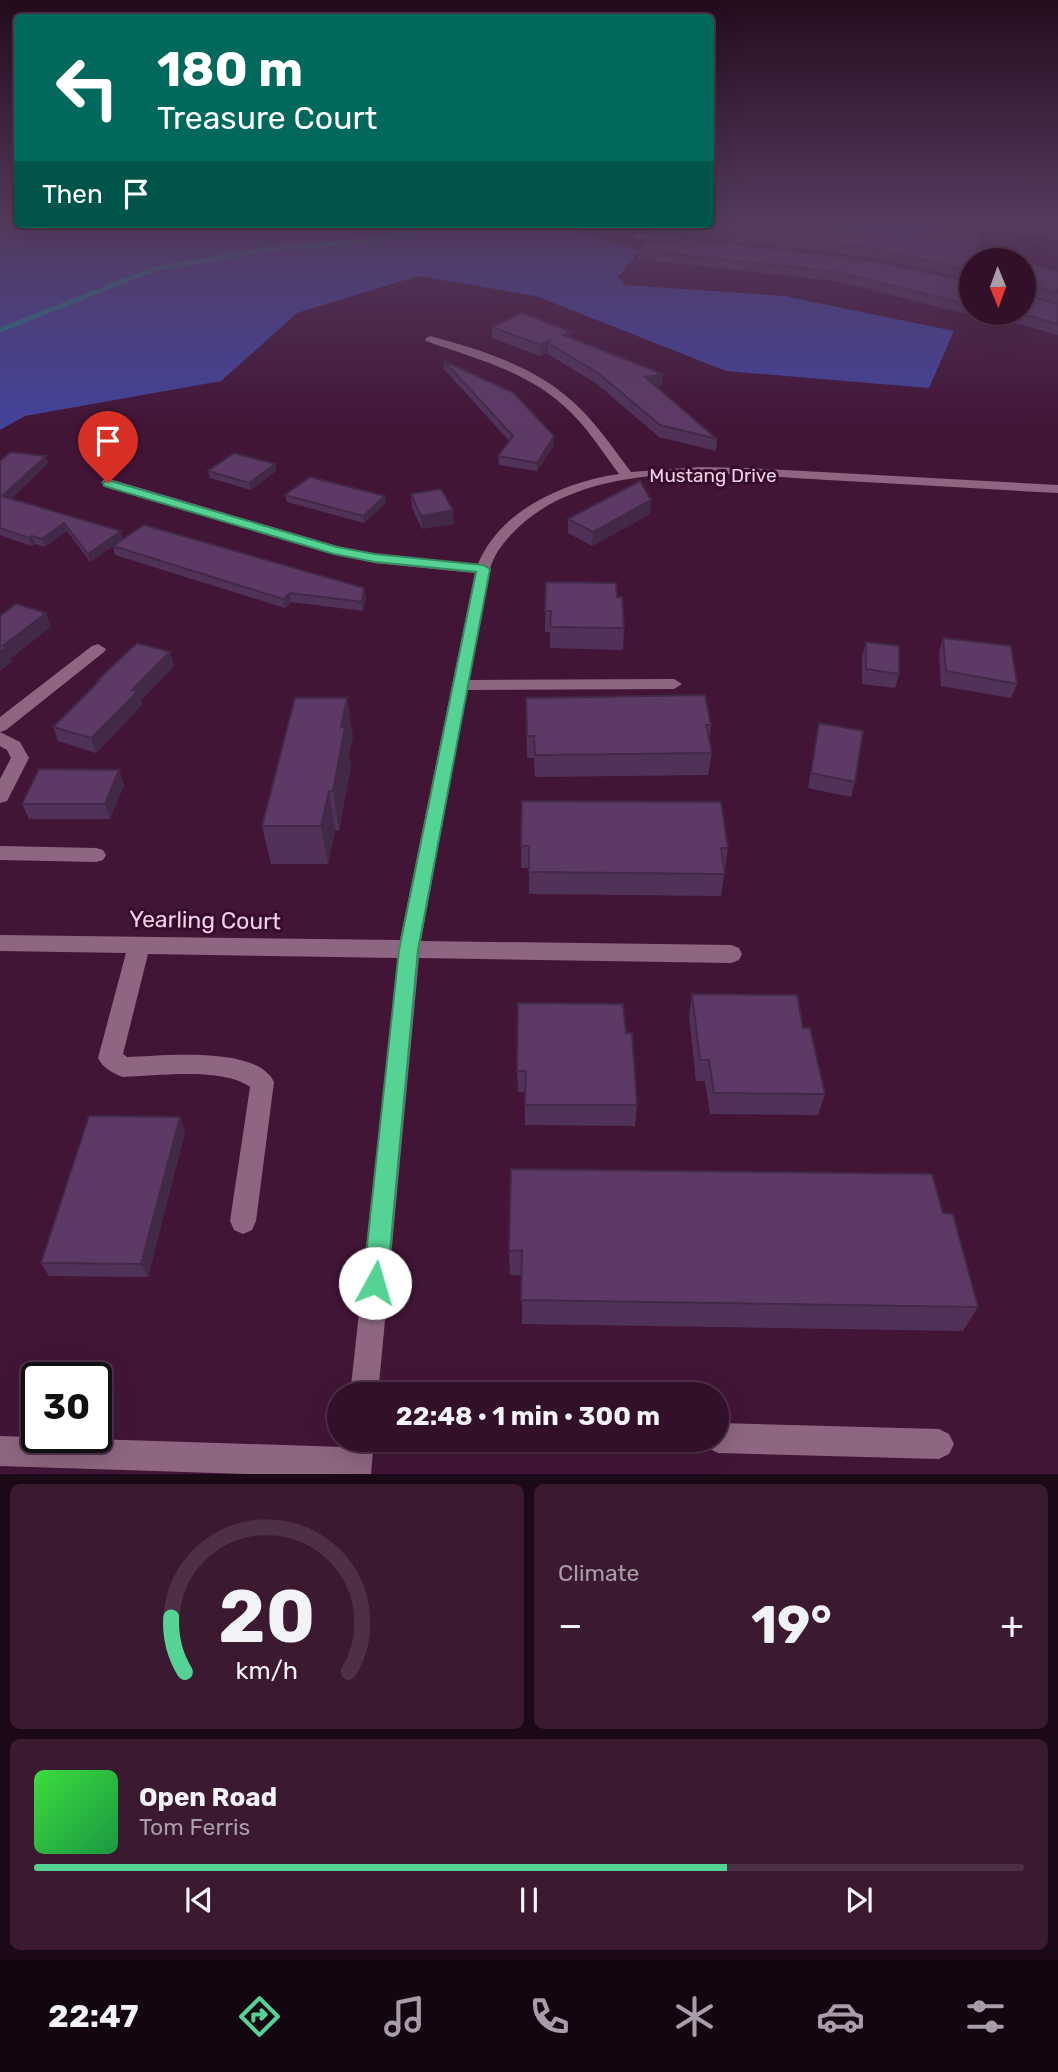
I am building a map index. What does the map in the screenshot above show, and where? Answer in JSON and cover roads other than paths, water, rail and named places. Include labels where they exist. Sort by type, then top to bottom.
[{"type":"street","points":[[430,339],[510,368],[547,386],[578,414],[627,476]]},
{"type":"street","name":"Mustang Drive","points":[[365,1382],[409,950],[483,569],[506,532],[524,516],[570,491],[627,476],[682,471],[1058,489]]},
{"type":"street","points":[[108,483],[334,550],[386,560],[483,569]]},
{"type":"street","points":[[0,726],[99,649]]},
{"type":"street","points":[[460,685],[674,684]]},
{"type":"street","points":[[0,738],[14,746],[20,758],[0,796]]},
{"type":"street","points":[[0,853],[96,855]]},
{"type":"street","name":"Yearling Court","points":[[0,943],[731,954]]},
{"type":"street","points":[[139,946],[110,1058],[123,1067],[225,1068],[254,1073],[262,1082],[243,1221]]},
{"type":"street","points":[[729,1438],[939,1444]]},
{"type":"street","points":[[0,1451],[357,1458]]},
{"type":"waterway","points":[[0,330],[104,289]]}]
